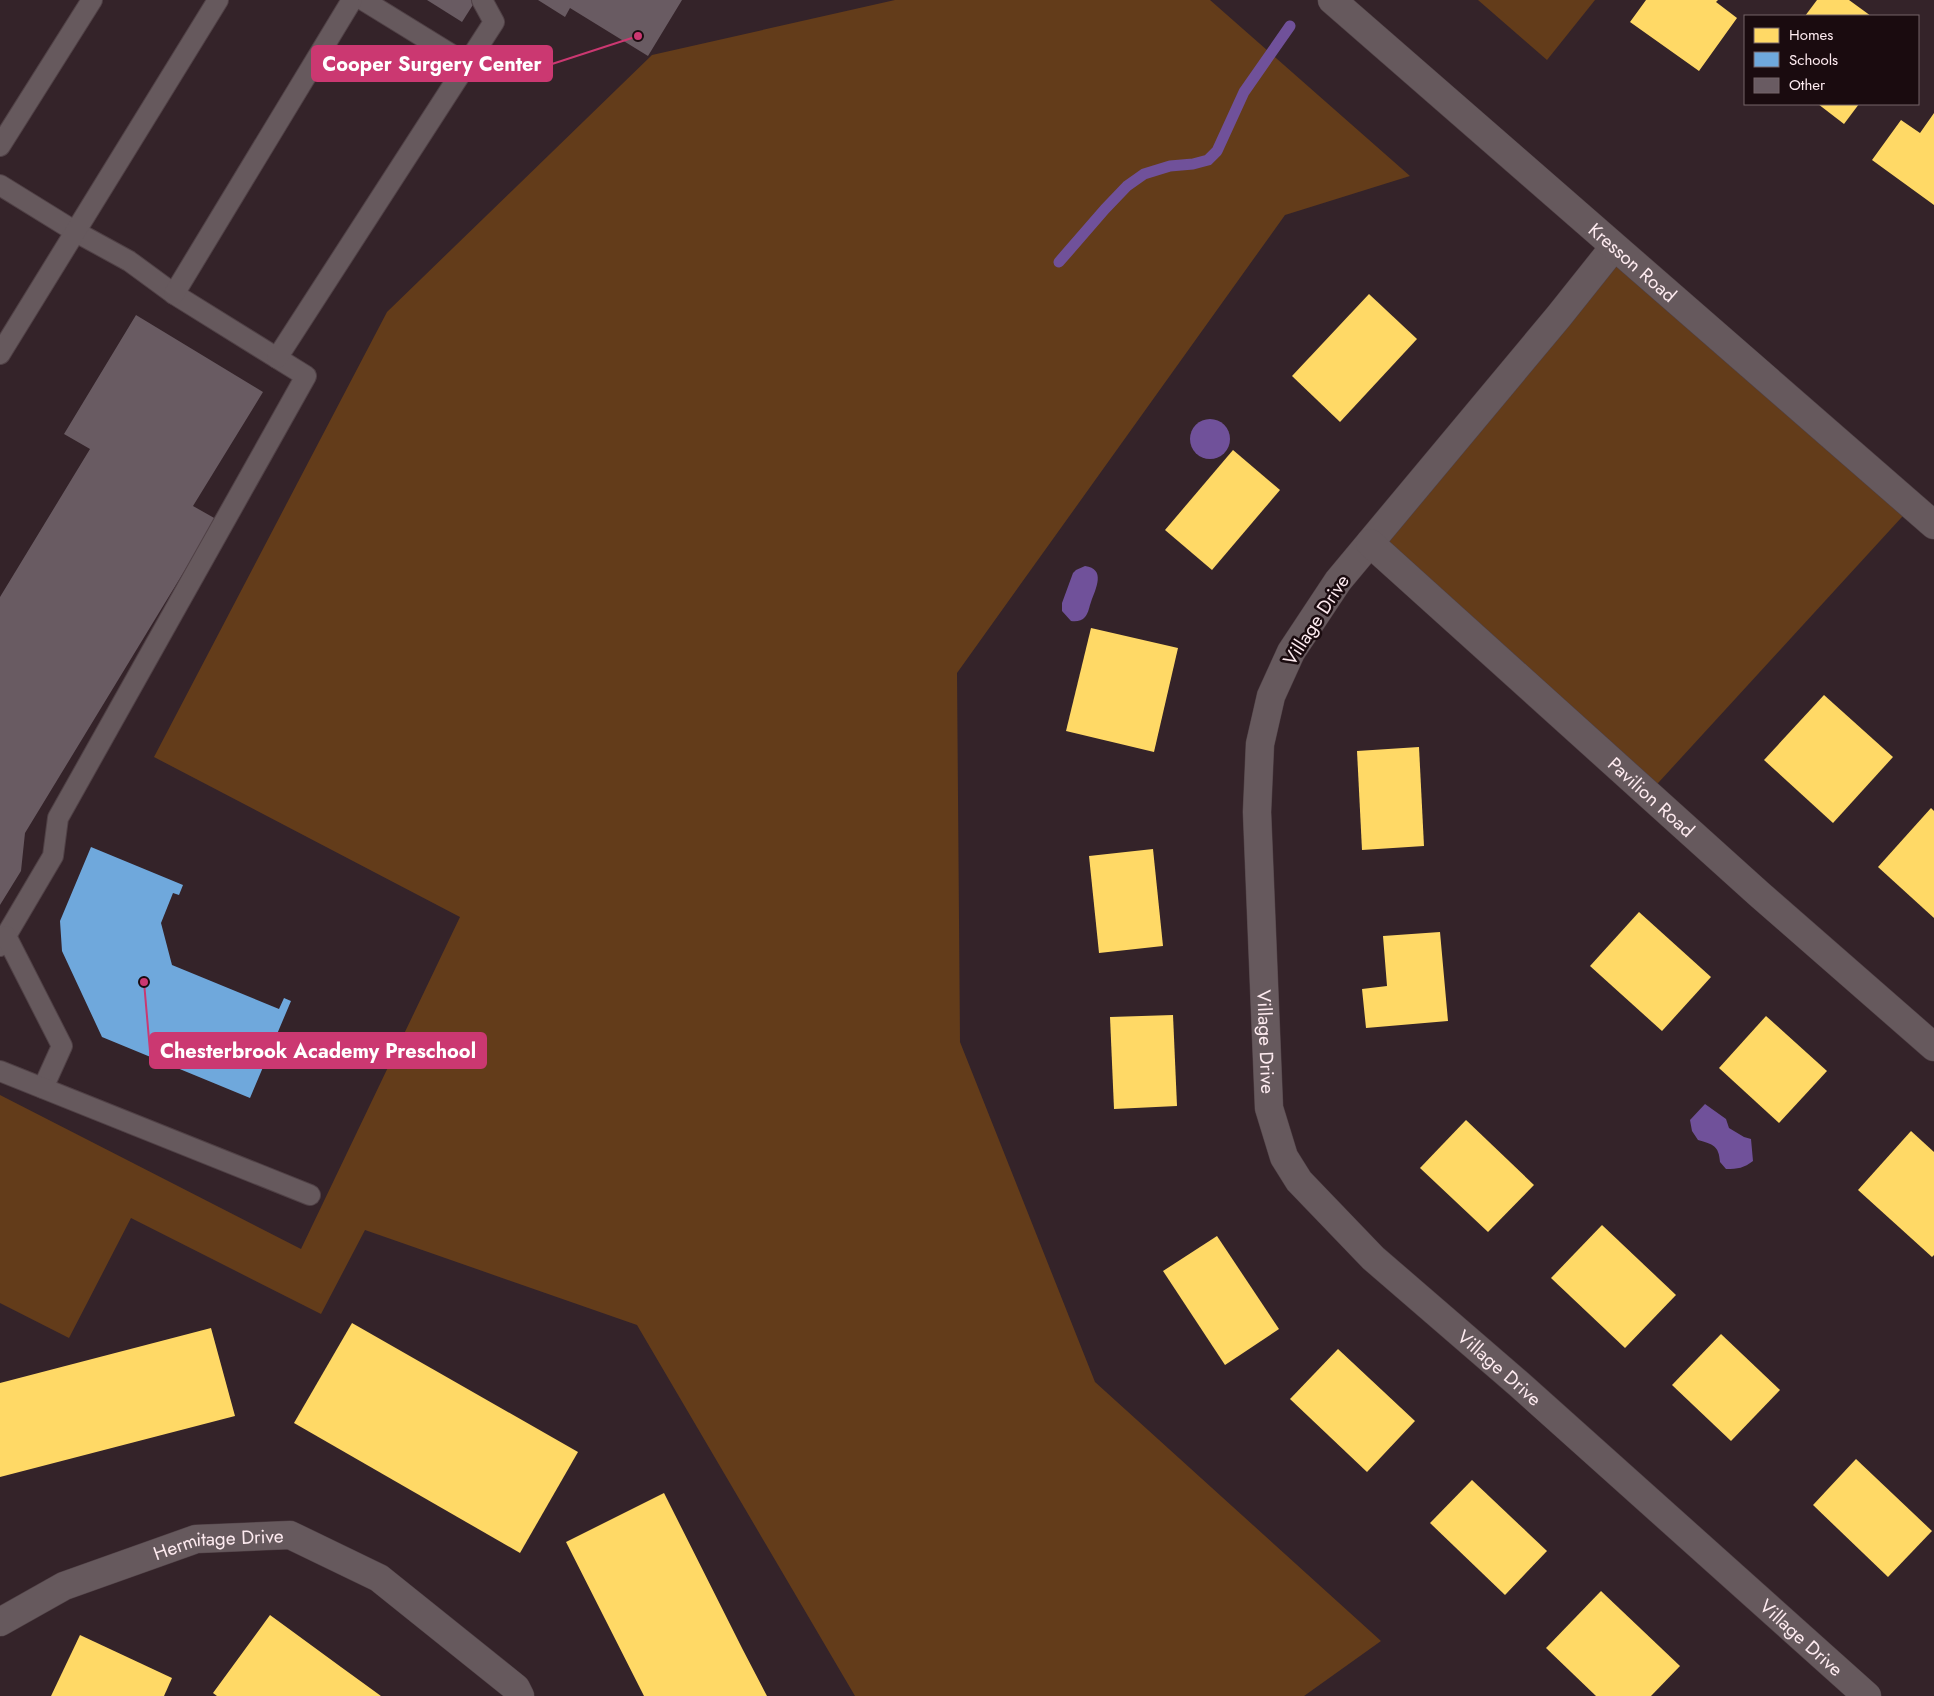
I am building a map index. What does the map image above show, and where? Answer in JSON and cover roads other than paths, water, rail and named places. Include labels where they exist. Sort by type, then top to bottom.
[{"type":"street","name":"Kresson Road","points":[[1332,0],[1934,525]]},
{"type":"street","name":"Village Drive","points":[[1614,247],[1553,324],[1338,581],[1291,652],[1271,696],[1260,744],[1257,812],[1269,1108],[1284,1156],[1299,1181],[1373,1258],[1527,1392],[1868,1696]]},
{"type":"street","name":"Pavilion Road","points":[[1370,543],[1759,894],[1934,1047]]},
{"type":"street","name":"Hermitage Drive","points":[[0,1622],[64,1586],[196,1539],[290,1536],[379,1578],[516,1688],[520,1696]]},
{"type":"lane","points":[[0,146],[92,0]]},
{"type":"lane","points":[[0,354],[218,0]]},
{"type":"lane","points":[[174,294],[352,0]]},
{"type":"lane","points":[[363,0],[467,64]]},
{"type":"lane","points":[[277,358],[494,22],[482,0]]},
{"type":"lane","points":[[0,185],[76,232],[129,261],[174,294],[306,376],[58,818],[53,856],[3,941],[62,1046],[43,1088]]},
{"type":"lane","points":[[0,1071],[310,1195]]},
{"type":"waterway","points":[[1059,262],[1127,186],[1144,174],[1170,166],[1193,164],[1208,160],[1217,151],[1244,92],[1290,26]]},
{"type":"place","name":"Cooper Surgery Center","points":[[638,36]]},
{"type":"place","name":"Chesterbrook Academy Preschool","points":[[144,982]]}]
